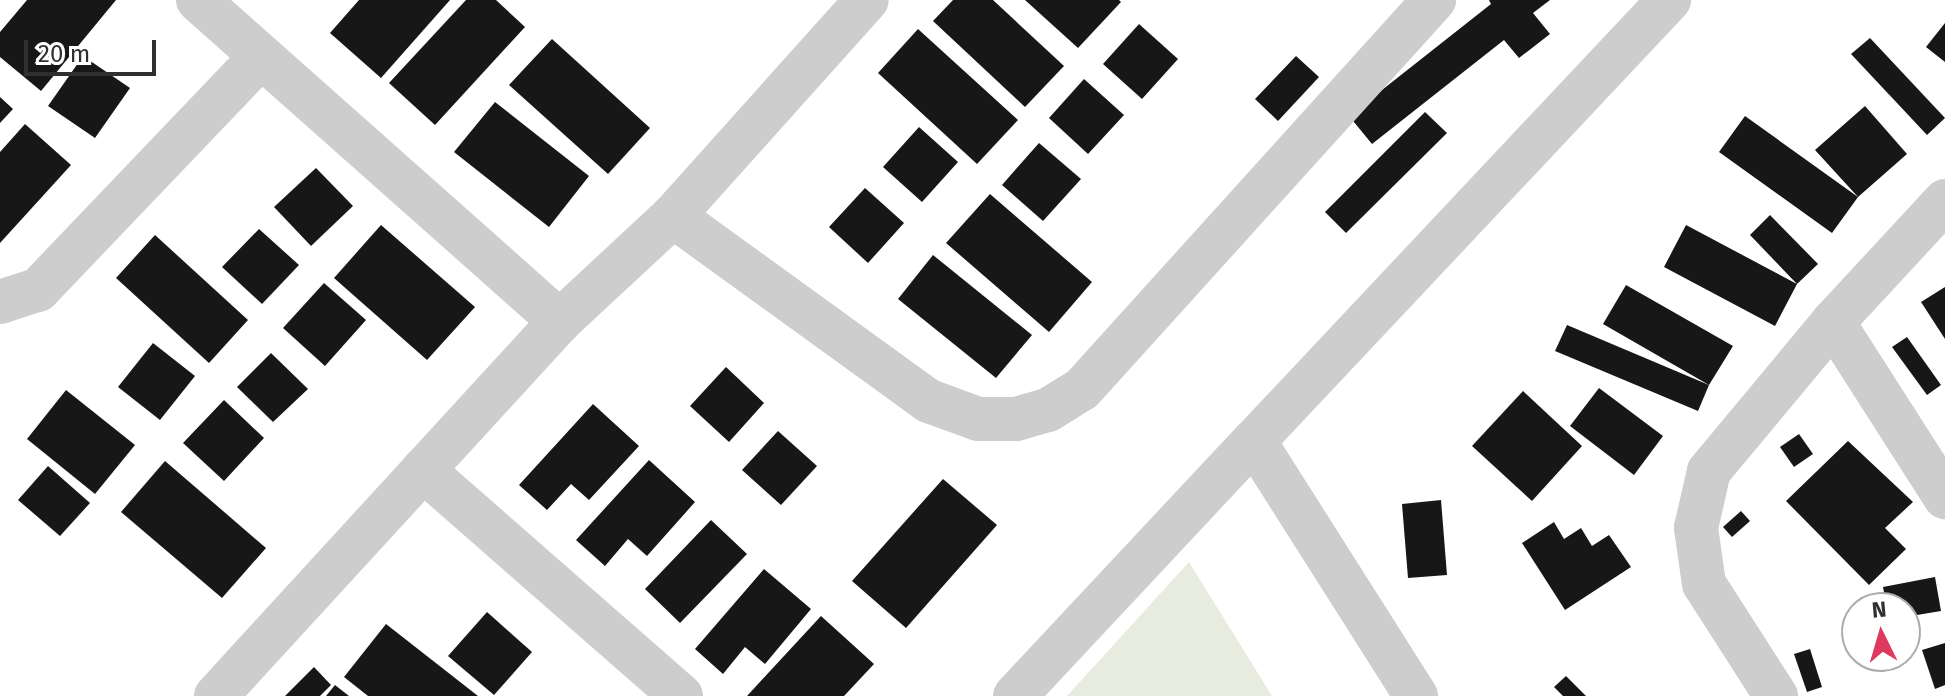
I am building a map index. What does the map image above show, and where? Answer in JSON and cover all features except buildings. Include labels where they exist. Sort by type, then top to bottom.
[{"type":"street","points":[[198,0],[560,321]]},
{"type":"street","points":[[216,696],[560,321],[673,216],[867,0]]},
{"type":"street","points":[[673,216],[929,401],[978,419],[1016,419],[1048,410],[1082,389],[1434,0]]},
{"type":"street","points":[[1015,696],[1669,0]]},
{"type":"street","points":[[0,302],[38,290],[260,58]]},
{"type":"street","points":[[1776,696],[1704,584],[1696,528],[1709,471],[1833,322],[1945,201]]},
{"type":"street","points":[[1833,322],[1945,497]]},
{"type":"street","points":[[1254,441],[1416,696]]},
{"type":"street","points":[[423,470],[681,696]]},
{"type":"shaded area","points":[[1189,562],[1272,696],[1067,696]]}]
